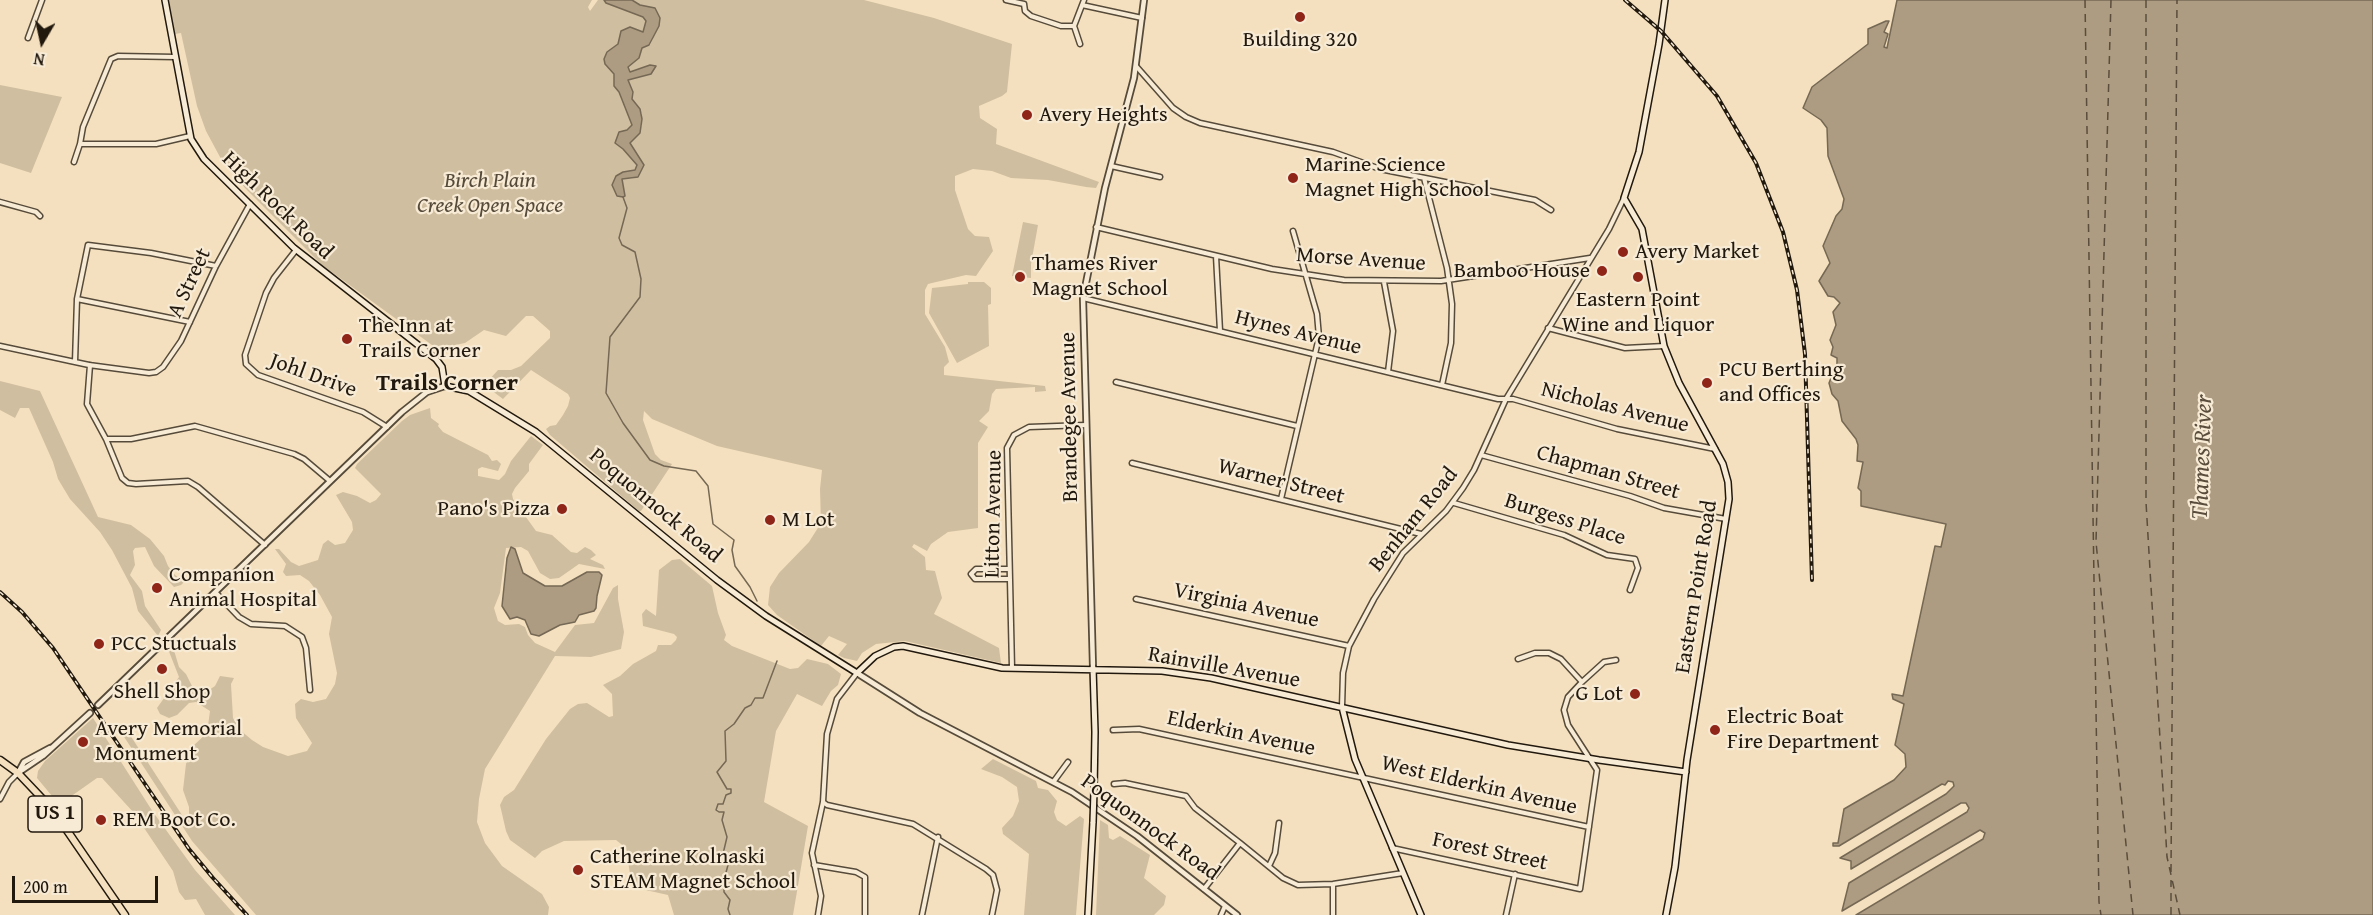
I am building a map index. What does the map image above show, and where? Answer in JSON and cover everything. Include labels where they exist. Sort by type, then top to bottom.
[{"type":"main road","name":"High Rock Road","points":[[165,0],[190,136],[204,159],[296,250],[436,360],[442,369],[445,386]]},
{"type":"main road","points":[[1624,198],[1640,144],[1657,57],[1665,0]]},
{"type":"main road","name":"Eastern Point Road","points":[[1624,198],[1635,213],[1642,229],[1664,346],[1679,383],[1716,450],[1728,482],[1729,499],[1666,915]]},
{"type":"main road","name":"Poquonnock Road","points":[[445,386],[457,387],[472,393],[544,438],[717,580],[762,613],[857,673]]},
{"type":"main road","name":"Rainville Avenue","points":[[857,673],[875,656],[894,647],[903,646],[979,664],[1012,668],[1161,671],[1192,675],[1508,744],[1590,759],[1686,772]]},
{"type":"main road","points":[[1088,915],[1094,791],[1093,668]]},
{"type":"main road","name":"Benham Road","points":[[1342,707],[1355,759],[1421,915]]},
{"type":"main road","name":"US 1","points":[[0,760],[18,773],[40,795],[64,825],[125,915]]},
{"type":"street","points":[[28,38],[42,0]]},
{"type":"street","points":[[1006,0],[1025,2],[1025,12],[1031,16],[1061,26],[1074,26]]},
{"type":"street","name":"Brandegee Avenue","points":[[1093,668],[1083,298],[1096,227],[1136,64],[1144,0]]},
{"type":"street","points":[[1080,44],[1074,26],[1083,2],[1142,18]]},
{"type":"street","points":[[74,162],[83,127],[111,59],[118,56],[175,57]]},
{"type":"street","points":[[1136,64],[1173,108],[1195,121],[1333,152],[1372,167],[1534,200],[1551,210]]},
{"type":"street","points":[[80,144],[156,144],[190,136]]},
{"type":"street","points":[[1110,166],[1160,177]]},
{"type":"street","points":[[1424,178],[1449,280],[1453,321],[1442,385]]},
{"type":"street","name":"Benham Road","points":[[1342,707],[1343,673],[1349,646],[1403,553],[1454,503],[1481,455],[1506,399],[1609,229],[1624,198]]},
{"type":"street","points":[[0,202],[36,212],[40,216]]},
{"type":"street","name":"A Street","points":[[90,365],[149,373],[156,372],[163,367],[190,322],[216,266],[250,204]]},
{"type":"street","name":"Morse Avenue","points":[[1096,227],[1305,275],[1384,282],[1449,280],[1591,258]]},
{"type":"street","points":[[1281,499],[1316,355],[1319,325],[1293,231]]},
{"type":"street","points":[[75,362],[77,299],[88,245],[151,253],[216,266]]},
{"type":"street","name":"Johl Drive","points":[[296,250],[274,278],[266,293],[245,356],[246,364],[258,375],[363,412],[387,427]]},
{"type":"street","points":[[1216,256],[1220,331]]},
{"type":"street","points":[[1384,282],[1393,332],[1388,372]]},
{"type":"street","name":"Hynes Avenue","points":[[1083,298],[1506,399]]},
{"type":"street","points":[[77,299],[190,322]]},
{"type":"street","points":[[1548,328],[1625,348],[1664,346]]},
{"type":"street","points":[[0,346],[90,365],[87,403],[106,439],[122,478],[128,483],[188,482],[198,487],[265,544]]},
{"type":"street","points":[[1116,382],[1297,426]]},
{"type":"street","points":[[98,705],[387,427],[424,393],[445,386]]},
{"type":"street","name":"Nicholas Avenue","points":[[1506,399],[1617,429],[1716,450]]},
{"type":"street","name":"Litton Avenue","points":[[1012,668],[1006,454],[1010,441],[1017,433],[1029,427],[1086,425]]},
{"type":"street","points":[[106,439],[149,436],[184,427],[195,426],[211,429],[294,454],[304,459],[330,481]]},
{"type":"street","name":"Chapman Street","points":[[1481,455],[1630,496],[1664,508],[1727,520]]},
{"type":"street","name":"Warner Street","points":[[1132,463],[1422,534]]},
{"type":"street","name":"Burgess Place","points":[[1454,503],[1564,535],[1607,555],[1635,559],[1638,568],[1630,590]]},
{"type":"street","points":[[1009,569],[976,569],[971,574],[975,579],[1010,579]]},
{"type":"street","points":[[216,593],[239,617],[250,624],[285,626],[302,637],[306,648],[310,690]]},
{"type":"street","name":"Virginia Avenue","points":[[1136,599],[1349,646]]},
{"type":"street","points":[[1518,659],[1535,653],[1549,653],[1561,659],[1582,682]]},
{"type":"street","points":[[1589,827],[1597,770],[1568,724],[1564,710],[1569,697],[1582,682],[1604,662],[1616,660]]},
{"type":"street","points":[[818,915],[821,896],[814,865],[813,843],[823,802],[824,754],[832,711],[842,691],[857,673]]},
{"type":"street","name":"Poquonnock Road","points":[[857,673],[920,713],[1054,781],[1137,836],[1237,915]]},
{"type":"street","points":[[0,799],[9,782],[18,773],[34,763],[90,713]]},
{"type":"street","name":"Elderkin Avenue","points":[[1113,730],[1137,729],[1362,777]]},
{"type":"street","points":[[1054,781],[1068,762]]},
{"type":"street","name":"West Elderkin Avenue","points":[[1362,777],[1589,827]]},
{"type":"street","points":[[1114,784],[1125,783],[1183,795],[1195,808],[1283,878],[1298,885],[1333,885],[1403,873]]},
{"type":"street","points":[[823,802],[827,806],[920,826],[938,837],[993,875],[997,890],[992,915]]},
{"type":"street","points":[[1269,866],[1275,853],[1278,823]]},
{"type":"street","name":"Forest Street","points":[[1392,848],[1580,889],[1589,827]]},
{"type":"street","points":[[922,915],[938,837]]},
{"type":"street","points":[[1204,890],[1239,843]]},
{"type":"street","points":[[814,865],[856,872],[866,877],[864,915]]},
{"type":"street","points":[[1506,915],[1515,874]]},
{"type":"street","points":[[1333,885],[1333,915]]},
{"type":"street","points":[[1221,915],[1225,906]]},
{"type":"green space","name":"Birch Plain Creek Open Space","points":[[169,0],[592,0],[588,7],[590,11],[598,0],[604,0],[618,6],[643,17],[646,21],[643,32],[639,32],[622,70],[636,119],[627,138],[640,168],[618,178],[625,196],[622,179],[635,178],[641,172],[637,155],[630,143],[642,125],[642,114],[632,99],[632,90],[628,80],[651,74],[648,67],[630,72],[628,67],[639,58],[642,48],[650,45],[659,26],[660,18],[655,8],[640,5],[632,0],[864,0],[934,18],[1012,44],[1007,92],[979,106],[980,118],[997,129],[996,144],[1099,182],[1096,188],[1086,187],[1048,180],[1011,178],[992,171],[973,169],[955,176],[955,190],[968,229],[975,236],[989,237],[993,251],[976,276],[966,275],[928,284],[925,290],[925,314],[945,347],[949,362],[944,367],[944,375],[1045,386],[1046,391],[1035,392],[1035,387],[996,389],[992,394],[989,411],[979,421],[988,427],[978,443],[978,528],[948,532],[931,544],[927,551],[914,544],[912,547],[925,557],[926,570],[935,571],[942,598],[934,614],[999,648],[1001,663],[905,641],[876,644],[862,653],[857,661],[838,655],[847,644],[829,636],[821,646],[777,615],[768,605],[770,587],[779,573],[809,542],[821,523],[822,470],[717,446],[652,419],[644,411],[643,420],[655,454],[661,460],[672,464],[639,511],[550,435],[546,429],[556,425],[563,415],[570,398],[568,394],[531,370],[503,399],[487,387],[488,381],[498,370],[511,370],[521,366],[550,338],[550,331],[533,316],[526,316],[506,336],[484,330],[465,343],[455,345],[445,354],[322,265],[245,188],[220,157],[206,131],[197,106],[181,33],[175,34]]},
{"type":"green space","points":[[0,85],[62,97],[31,173],[0,163]]},
{"type":"green space","points":[[1023,222],[1038,225],[1031,264],[1031,278],[1012,276]]},
{"type":"green space","points":[[968,282],[984,282],[991,288],[991,304],[988,305],[989,346],[957,363],[929,313],[932,288],[968,284]]},
{"type":"green space","points":[[0,381],[40,391],[98,517],[131,525],[150,539],[164,556],[175,575],[182,580],[190,576],[181,585],[174,587],[154,566],[145,547],[135,548],[133,551],[135,565],[130,575],[142,591],[145,606],[161,630],[158,636],[138,611],[132,588],[112,550],[100,532],[70,499],[58,479],[29,408],[20,408],[15,418],[0,410]]},
{"type":"green space","points":[[430,408],[431,418],[439,424],[443,432],[501,464],[498,471],[482,467],[478,469],[478,476],[499,480],[531,436],[543,445],[529,464],[529,471],[515,488],[512,494],[513,499],[536,531],[552,535],[571,552],[577,553],[585,547],[591,550],[596,555],[590,559],[603,565],[605,569],[579,564],[559,578],[550,579],[540,573],[528,551],[521,547],[506,548],[500,593],[494,608],[498,621],[505,625],[519,624],[525,627],[535,643],[555,652],[575,625],[594,623],[613,588],[618,585],[624,632],[621,649],[591,657],[555,656],[485,769],[477,822],[485,843],[502,866],[542,894],[549,907],[548,915],[256,915],[192,841],[117,726],[120,724],[130,735],[182,815],[189,820],[189,807],[183,790],[186,764],[193,746],[207,733],[210,711],[196,702],[189,703],[177,715],[169,718],[160,714],[157,708],[179,677],[168,649],[173,647],[179,667],[186,674],[193,688],[199,692],[206,692],[215,686],[220,676],[234,678],[231,684],[233,718],[240,730],[252,740],[263,747],[288,756],[307,751],[312,743],[296,718],[295,704],[301,699],[313,702],[326,699],[335,684],[337,673],[329,634],[332,617],[309,581],[300,575],[286,576],[283,572],[286,564],[275,549],[279,549],[291,562],[299,566],[318,560],[323,544],[328,540],[335,545],[345,543],[353,530],[352,522],[336,495],[343,492],[370,503],[376,500],[381,494],[355,468],[357,464],[402,421],[410,415]]},
{"type":"green space","points":[[680,559],[712,586],[726,635],[724,640],[732,646],[790,669],[798,668],[807,659],[828,664],[841,674],[838,685],[831,691],[822,706],[797,694],[776,731],[764,802],[808,826],[793,915],[674,915],[668,895],[632,887],[626,848],[616,840],[564,841],[542,851],[535,858],[510,840],[506,831],[500,805],[504,797],[514,790],[546,739],[570,709],[578,704],[587,703],[609,717],[613,716],[612,694],[603,685],[656,651],[658,645],[671,645],[676,640],[677,637],[674,634],[643,626],[642,614],[646,609],[656,616],[659,570],[672,560]]},
{"type":"green space","points":[[93,718],[153,812],[195,870],[235,915],[205,915],[196,899],[185,900],[179,892],[173,871],[134,813],[102,778],[97,778],[63,802],[57,802],[37,778],[38,771],[45,761]]},
{"type":"green space","points":[[993,759],[1036,781],[1038,788],[1048,790],[1057,801],[1054,812],[1057,820],[1066,826],[1080,816],[1084,819],[1076,915],[1024,915],[1029,854],[1003,834],[1002,828],[1013,816],[1019,801],[1017,787],[1002,777],[981,769]]},
{"type":"green space","points":[[1100,820],[1108,825],[1109,838],[1113,840],[1120,836],[1150,855],[1144,878],[1166,896],[1164,905],[1154,915],[1096,915]]},
{"type":"water","points":[[604,0],[632,0],[640,5],[655,8],[660,18],[659,26],[649,45],[642,48],[639,58],[628,67],[630,72],[650,65],[656,66],[651,74],[628,80],[633,92],[632,99],[640,109],[642,119],[640,133],[630,143],[644,165],[638,177],[622,179],[625,196],[623,197],[617,196],[612,185],[616,176],[635,170],[637,165],[615,143],[619,132],[627,130],[632,125],[619,92],[614,86],[614,74],[605,64],[604,59],[607,52],[618,44],[621,31],[630,27],[643,32],[646,21],[643,17],[606,3]]},
{"type":"water","name":"Thames River","points":[[1897,0],[2373,0],[2373,915],[1856,915],[1983,839],[1985,833],[1980,830],[1842,911],[1849,883],[1967,812],[1969,808],[1966,803],[1961,803],[1851,869],[1851,861],[1840,858],[1946,794],[1954,786],[1953,782],[1948,781],[1945,785],[1942,784],[1839,846],[1833,846],[1833,843],[1838,843],[1844,809],[1894,780],[1906,767],[1905,754],[1895,745],[1904,704],[1893,699],[1892,694],[1903,696],[1935,546],[1941,547],[1946,524],[1861,506],[1861,491],[1858,488],[1863,462],[1857,461],[1856,439],[1842,421],[1838,401],[1832,394],[1829,383],[1837,373],[1837,358],[1831,355],[1833,347],[1830,340],[1836,325],[1833,312],[1840,303],[1834,297],[1828,296],[1819,281],[1830,263],[1823,246],[1836,216],[1842,209],[1844,199],[1828,156],[1827,128],[1821,120],[1803,108],[1812,87],[1868,44],[1868,29],[1889,21],[1884,32],[1888,34],[1884,47],[1887,48]]},
{"type":"water","points":[[511,547],[515,549],[523,573],[545,586],[562,586],[587,572],[599,572],[602,575],[594,611],[579,615],[575,622],[560,625],[539,636],[531,634],[525,620],[517,617],[510,619],[502,606],[507,558]]},
{"type":"waterway","points":[[623,197],[627,208],[619,238],[622,245],[635,252],[641,279],[640,297],[610,337],[606,393],[623,423],[650,460],[664,466],[696,471],[708,486],[713,524],[734,540],[732,550],[735,566],[757,601]]},
{"type":"waterway","points":[[730,915],[728,909],[730,900],[724,892],[728,865],[723,854],[727,837],[722,820],[724,812],[716,810],[718,804],[723,804],[726,795],[731,793],[731,789],[727,789],[717,772],[726,761],[725,731],[734,724],[755,698],[763,698],[777,661]]},
{"type":"ferry route","points":[[2085,0],[2101,915]]},
{"type":"ferry route","points":[[2111,0],[2096,542],[2133,915]]},
{"type":"ferry route","points":[[2146,0],[2146,502],[2167,857],[2180,915]]},
{"type":"ferry route","points":[[2171,872],[2177,0]]},
{"type":"ferry route","points":[[2171,880],[2171,915]]},
{"type":"tunnel","points":[[90,713],[98,705]]},
{"type":"railway","points":[[1625,0],[1661,31],[1717,96],[1756,163],[1783,232],[1797,290],[1805,354],[1812,580]]},
{"type":"railway","points":[[0,592],[22,612],[53,648],[189,849],[247,915]]},
{"type":"place","name":"Building 320","points":[[1300,17]]},
{"type":"place","name":"Avery Heights","points":[[1027,115]]},
{"type":"place","name":"Marine Science Magnet High School","points":[[1293,178]]},
{"type":"place","name":"Avery Market","points":[[1623,252]]},
{"type":"place","name":"Bamboo House","points":[[1602,271]]},
{"type":"place","name":"Thames River Magnet School","points":[[1020,277]]},
{"type":"place","name":"Eastern Point Wine and Liquor","points":[[1638,277]]},
{"type":"place","name":"The Inn at Trails Corner","points":[[347,339]]},
{"type":"place","name":"PCU Berthing and Offices","points":[[1707,383]]},
{"type":"place","name":"Pano's Pizza","points":[[562,509]]},
{"type":"place","name":"M Lot","points":[[770,520]]},
{"type":"place","name":"Companion Animal Hospital","points":[[157,588]]},
{"type":"place","name":"PCC Stuctuals","points":[[99,644]]},
{"type":"place","name":"Shell Shop","points":[[162,669]]},
{"type":"place","name":"G Lot","points":[[1635,694]]},
{"type":"place","name":"Electric Boat Fire Department","points":[[1715,730]]},
{"type":"place","name":"Avery Memorial Monument","points":[[83,742]]},
{"type":"place","name":"REM Boot Co.","points":[[101,820]]},
{"type":"place","name":"Catherine Kolnaski STEAM Magnet School","points":[[578,870]]},
{"type":"district","name":"Trails Corner","points":[[447,384]]}]
